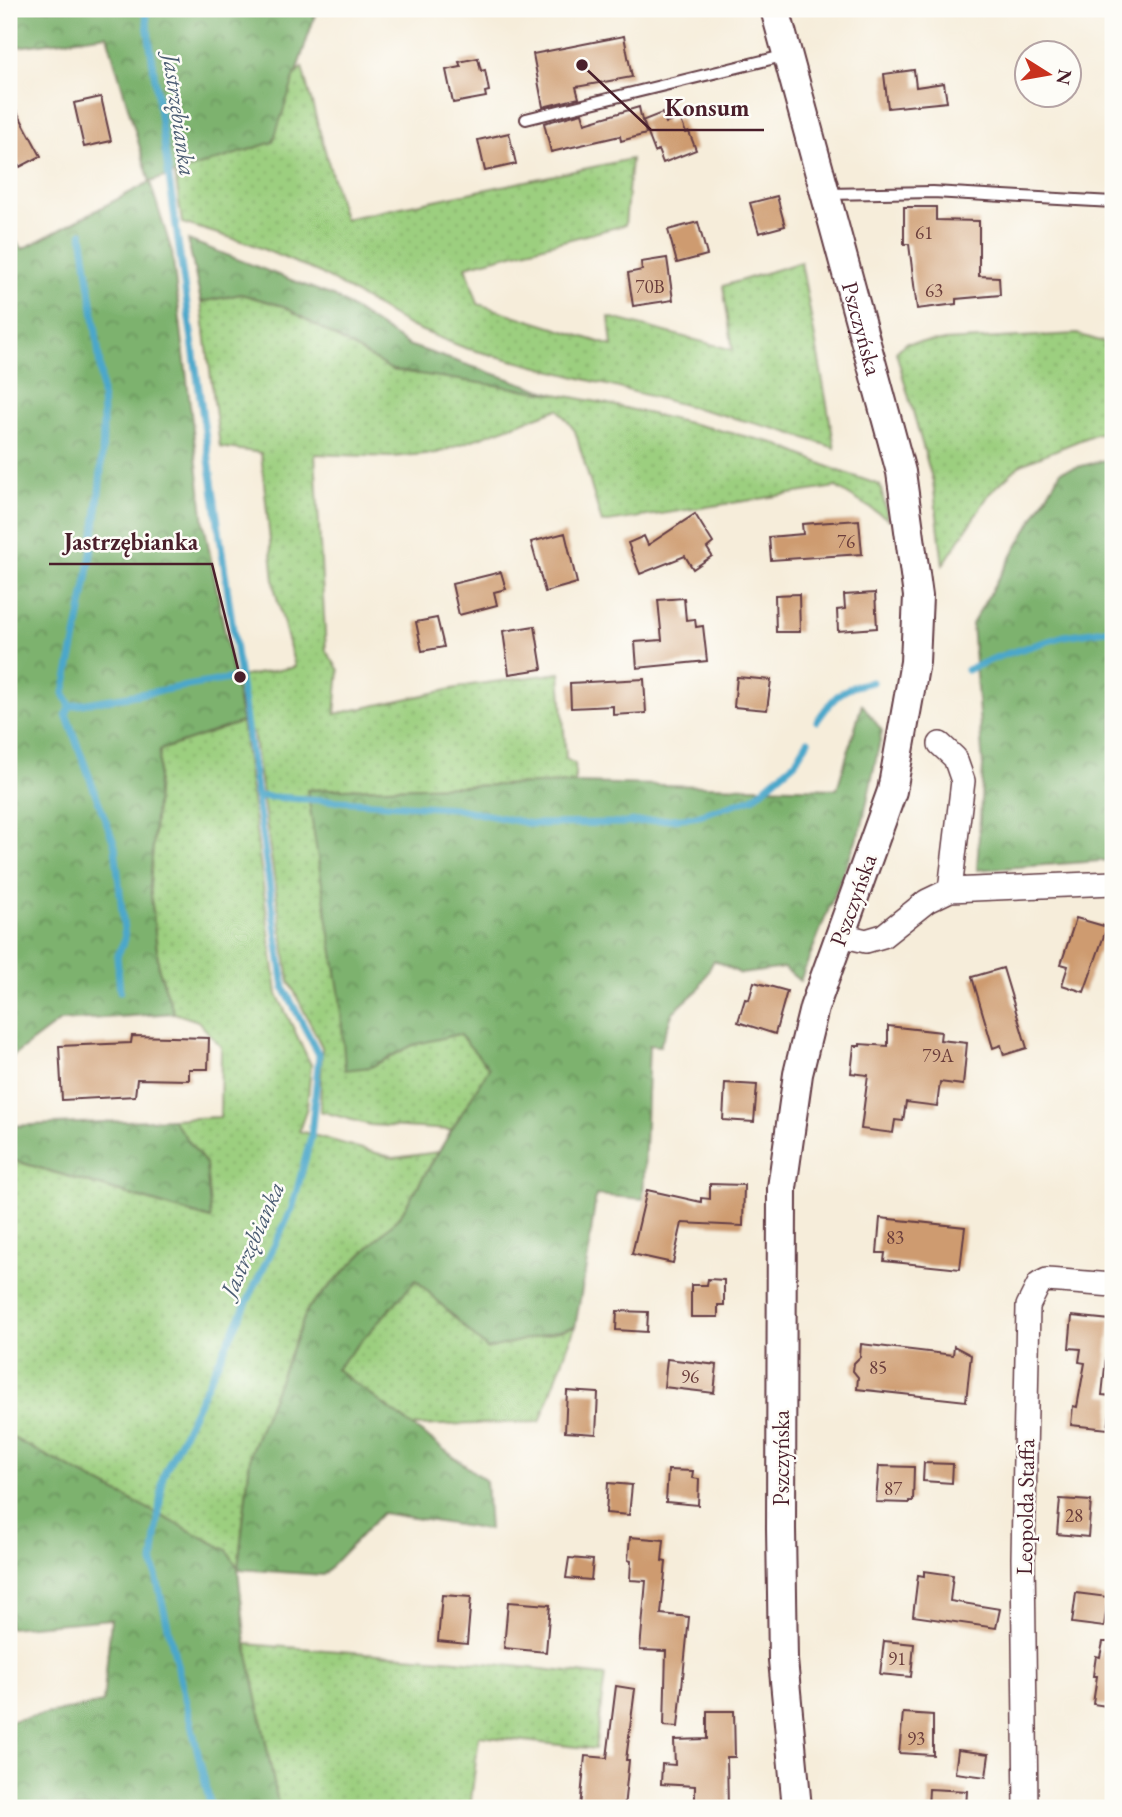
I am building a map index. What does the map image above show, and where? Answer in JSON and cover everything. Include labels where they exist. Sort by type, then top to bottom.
[{"type":"street","name":"Pszczyńska","points":[[775,9],[901,472],[918,596],[915,662],[892,792],[814,1008],[798,1074],[782,1188],[783,1660],[797,1808]]},
{"type":"street","points":[[940,744],[955,758],[963,781],[950,890]]},
{"type":"street","points":[[841,935],[866,941],[883,936],[927,901],[950,890],[1113,883]]},
{"type":"street","name":"Leopolda Staffa","points":[[1026,1808],[1023,1558],[1028,1306],[1039,1284],[1047,1280],[1113,1285]]},
{"type":"lane","points":[[526,119],[787,55]]},
{"type":"lane","points":[[825,194],[933,192],[1113,202]]},
{"type":"green space","points":[[9,9],[317,9],[273,142],[150,182],[107,35],[9,48]]},
{"type":"green space","points":[[302,67],[344,219],[631,159],[625,225],[466,266],[478,304],[612,346],[609,317],[733,350],[723,286],[801,262],[835,448],[784,431],[465,348],[410,326],[320,273],[251,244],[182,223],[170,138],[249,120]]},
{"type":"green space","points":[[150,182],[172,252],[204,523],[242,722],[160,750],[150,886],[159,970],[174,1013],[60,1021],[9,1059],[9,234],[23,249]]},
{"type":"green space","points":[[188,240],[335,297],[408,345],[554,394],[392,370],[283,306],[241,294],[201,302]]},
{"type":"green space","points":[[241,294],[283,306],[392,370],[520,387],[608,404],[774,443],[836,470],[880,485],[888,519],[836,487],[602,523],[575,431],[558,409],[437,453],[391,457],[315,454],[326,651],[339,670],[335,714],[471,685],[560,673],[566,759],[575,764],[575,783],[307,790],[408,1039],[460,1032],[498,1068],[451,1130],[370,1125],[320,1111],[322,1047],[289,981],[253,732],[248,733],[233,678],[295,667],[275,590],[261,453],[220,447],[201,302]]},
{"type":"green space","points":[[1077,334],[1113,345],[1113,431],[1095,434],[1021,464],[990,493],[943,565],[933,482],[896,352],[906,343]]},
{"type":"green space","points":[[1113,458],[1113,860],[977,870],[983,766],[972,624],[1061,471]]},
{"type":"green space","points":[[862,704],[882,731],[862,825],[800,981],[784,968],[741,974],[714,960],[698,990],[673,1012],[660,1046],[649,1045],[643,1199],[596,1195],[575,1327],[487,1349],[416,1280],[336,1369],[486,1481],[489,1530],[382,1513],[323,1575],[238,1569],[246,1644],[279,1808],[9,1808],[9,1721],[103,1703],[111,1619],[9,1628],[9,1436],[227,1550],[238,1568],[251,1451],[308,1308],[400,1216],[489,1068],[459,1034],[413,1045],[371,1067],[345,1070],[340,997],[307,790],[575,783],[837,789]]},
{"type":"green space","points":[[242,722],[277,994],[311,1065],[307,1107],[299,1131],[394,1158],[438,1152],[400,1216],[308,1308],[251,1451],[238,1569],[77,1473],[9,1436],[9,1173],[12,1160],[210,1219],[206,1164],[172,1119],[220,1117],[221,1047],[198,1021],[174,1013],[159,970],[150,886],[160,750]]},
{"type":"green space","points":[[172,1119],[206,1164],[211,1219],[13,1160],[9,1173],[9,1126]]},
{"type":"green space","points":[[416,1279],[487,1349],[575,1327],[540,1422],[412,1426],[335,1369]]},
{"type":"green space","points":[[246,1644],[457,1660],[605,1676],[595,1749],[479,1736],[470,1808],[279,1808]]},
{"type":"building","points":[[624,36],[632,77],[576,87],[579,98],[543,107],[533,54]]},
{"type":"building","points":[[478,58],[481,71],[485,70],[489,91],[485,92],[486,97],[453,103],[446,70],[461,67],[459,62]]},
{"type":"building","points":[[914,70],[916,87],[944,83],[947,102],[888,108],[884,74]]},
{"type":"building","points":[[9,97],[41,156],[20,167],[9,147]]},
{"type":"building","points":[[101,97],[111,141],[84,147],[74,103]]},
{"type":"building","points":[[639,107],[642,121],[662,113],[666,123],[680,118],[696,150],[663,163],[658,150],[655,152],[643,121],[646,134],[621,141],[620,136],[551,152],[544,123],[582,113],[585,123]]},
{"type":"building","points":[[509,133],[516,164],[485,171],[478,140]]},
{"type":"building","points":[[777,196],[785,226],[759,233],[750,203]]},
{"type":"building","points":[[904,207],[936,207],[936,220],[979,221],[979,276],[999,277],[1000,295],[956,299],[956,304],[917,309],[909,244],[904,244]]},
{"type":"building","points":[[698,222],[707,255],[677,263],[668,230]]},
{"type":"building","points":[[667,258],[673,300],[633,306],[628,273],[642,270],[641,262]]},
{"type":"building","points":[[695,514],[713,543],[707,548],[712,556],[693,569],[685,556],[640,574],[628,543],[644,536],[648,545]]},
{"type":"building","points":[[859,520],[862,554],[771,560],[769,537],[803,534],[802,524]]},
{"type":"building","points":[[565,533],[577,583],[545,592],[531,542]]},
{"type":"building","points":[[501,572],[506,589],[494,592],[497,605],[459,615],[452,584]]},
{"type":"building","points":[[875,593],[877,628],[838,631],[837,610],[845,609],[844,595]]},
{"type":"building","points":[[799,594],[800,632],[776,632],[775,595]]},
{"type":"building","points":[[684,598],[686,620],[695,619],[696,627],[703,626],[707,661],[637,668],[635,642],[662,640],[658,600]]},
{"type":"building","points":[[437,618],[444,647],[422,651],[416,622]]},
{"type":"building","points":[[535,626],[542,669],[509,674],[503,631]]},
{"type":"building","points":[[737,677],[771,680],[767,710],[734,707]]},
{"type":"building","points":[[644,679],[646,713],[613,715],[613,706],[571,708],[570,683]]},
{"type":"building","points":[[1076,918],[1107,927],[1084,992],[1062,985],[1068,966],[1061,964]]},
{"type":"building","points":[[1003,968],[1027,1048],[1004,1055],[1001,1045],[993,1048],[972,977]]},
{"type":"building","points":[[754,982],[787,991],[775,1034],[738,1022]]},
{"type":"building","points":[[888,1026],[941,1032],[940,1040],[967,1043],[963,1085],[940,1082],[937,1106],[906,1102],[903,1121],[895,1120],[893,1133],[861,1129],[868,1075],[851,1073],[854,1046],[888,1046]]},
{"type":"building","points":[[132,1036],[209,1038],[208,1069],[189,1069],[189,1080],[137,1079],[135,1096],[62,1100],[59,1046],[131,1043]]},
{"type":"building","points":[[725,1083],[757,1085],[754,1122],[723,1120]]},
{"type":"building","points":[[710,1184],[744,1185],[743,1226],[682,1223],[673,1263],[632,1254],[647,1190],[701,1202],[701,1198],[710,1199]]},
{"type":"building","points":[[880,1218],[965,1227],[960,1269],[884,1261],[885,1253],[877,1253]]},
{"type":"building","points":[[708,1279],[724,1280],[724,1305],[718,1305],[718,1317],[691,1317],[691,1285],[707,1285]]},
{"type":"building","points":[[617,1311],[648,1312],[647,1332],[616,1330]]},
{"type":"building","points":[[1072,1316],[1110,1320],[1102,1395],[1112,1396],[1108,1429],[1071,1425],[1073,1406],[1077,1407],[1085,1363],[1079,1362],[1081,1349],[1069,1348]]},
{"type":"building","points":[[861,1344],[953,1355],[954,1346],[971,1355],[966,1401],[857,1389],[858,1377],[853,1371],[854,1363],[860,1357]]},
{"type":"building","points":[[667,1359],[717,1365],[714,1393],[664,1387]]},
{"type":"building","points":[[567,1391],[598,1393],[596,1434],[565,1432]]},
{"type":"building","points":[[924,1463],[953,1464],[952,1483],[923,1481]]},
{"type":"building","points":[[879,1466],[914,1467],[913,1501],[876,1502]]},
{"type":"building","points":[[668,1470],[693,1471],[692,1478],[699,1479],[698,1505],[666,1502]]},
{"type":"building","points":[[608,1483],[632,1485],[629,1515],[606,1513]]},
{"type":"building","points":[[1060,1499],[1091,1501],[1088,1537],[1057,1534]]},
{"type":"building","points":[[630,1537],[664,1540],[662,1561],[666,1562],[661,1614],[689,1617],[678,1727],[664,1726],[666,1651],[640,1650],[646,1581],[630,1580]]},
{"type":"building","points":[[569,1558],[593,1560],[591,1580],[566,1578]]},
{"type":"building","points":[[924,1571],[953,1575],[950,1601],[1000,1609],[996,1628],[913,1616],[918,1575],[924,1576]]},
{"type":"building","points":[[1076,1593],[1108,1597],[1104,1627],[1072,1623]]},
{"type":"building","points":[[442,1595],[471,1597],[467,1644],[438,1641]]},
{"type":"building","points":[[508,1602],[550,1605],[546,1652],[504,1648]]},
{"type":"building","points":[[884,1641],[914,1644],[911,1677],[880,1674]]},
{"type":"building","points":[[1103,1642],[1113,1642],[1113,1707],[1093,1704],[1097,1676],[1093,1676],[1096,1656],[1100,1657]]},
{"type":"building","points":[[616,1686],[635,1689],[626,1760],[629,1760],[624,1808],[580,1808],[585,1756],[607,1758]]},
{"type":"building","points":[[707,1711],[734,1711],[735,1757],[727,1757],[728,1808],[695,1808],[695,1786],[661,1784],[662,1764],[675,1765],[674,1740],[707,1739]]},
{"type":"building","points":[[903,1713],[933,1715],[933,1755],[899,1753]]},
{"type":"building","points":[[958,1750],[989,1754],[986,1777],[955,1773]]},
{"type":"building","points":[[929,1789],[967,1791],[966,1808],[928,1808]]},
{"type":"waterway","name":"Jastrzębianka","points":[[145,9],[284,988],[319,1055],[311,1137],[292,1209],[163,1476],[153,1563],[211,1808]]},
{"type":"waterway","points":[[82,233],[101,372],[102,456],[88,576],[64,693],[70,706],[66,714],[115,846],[125,939],[117,956],[120,991]]},
{"type":"waterway","points":[[967,670],[1000,656],[1064,636],[1113,629]]},
{"type":"waterway","points":[[70,706],[240,677]]},
{"type":"waterway","points":[[817,721],[839,694],[872,682]]},
{"type":"waterway","points":[[257,796],[453,808],[532,824],[625,823],[693,817],[753,798],[795,762],[808,741]]},
{"type":"place","name":"Konsum","points":[[582,65]]},
{"type":"place","name":"Jastrzębianka","points":[[240,677]]}]
